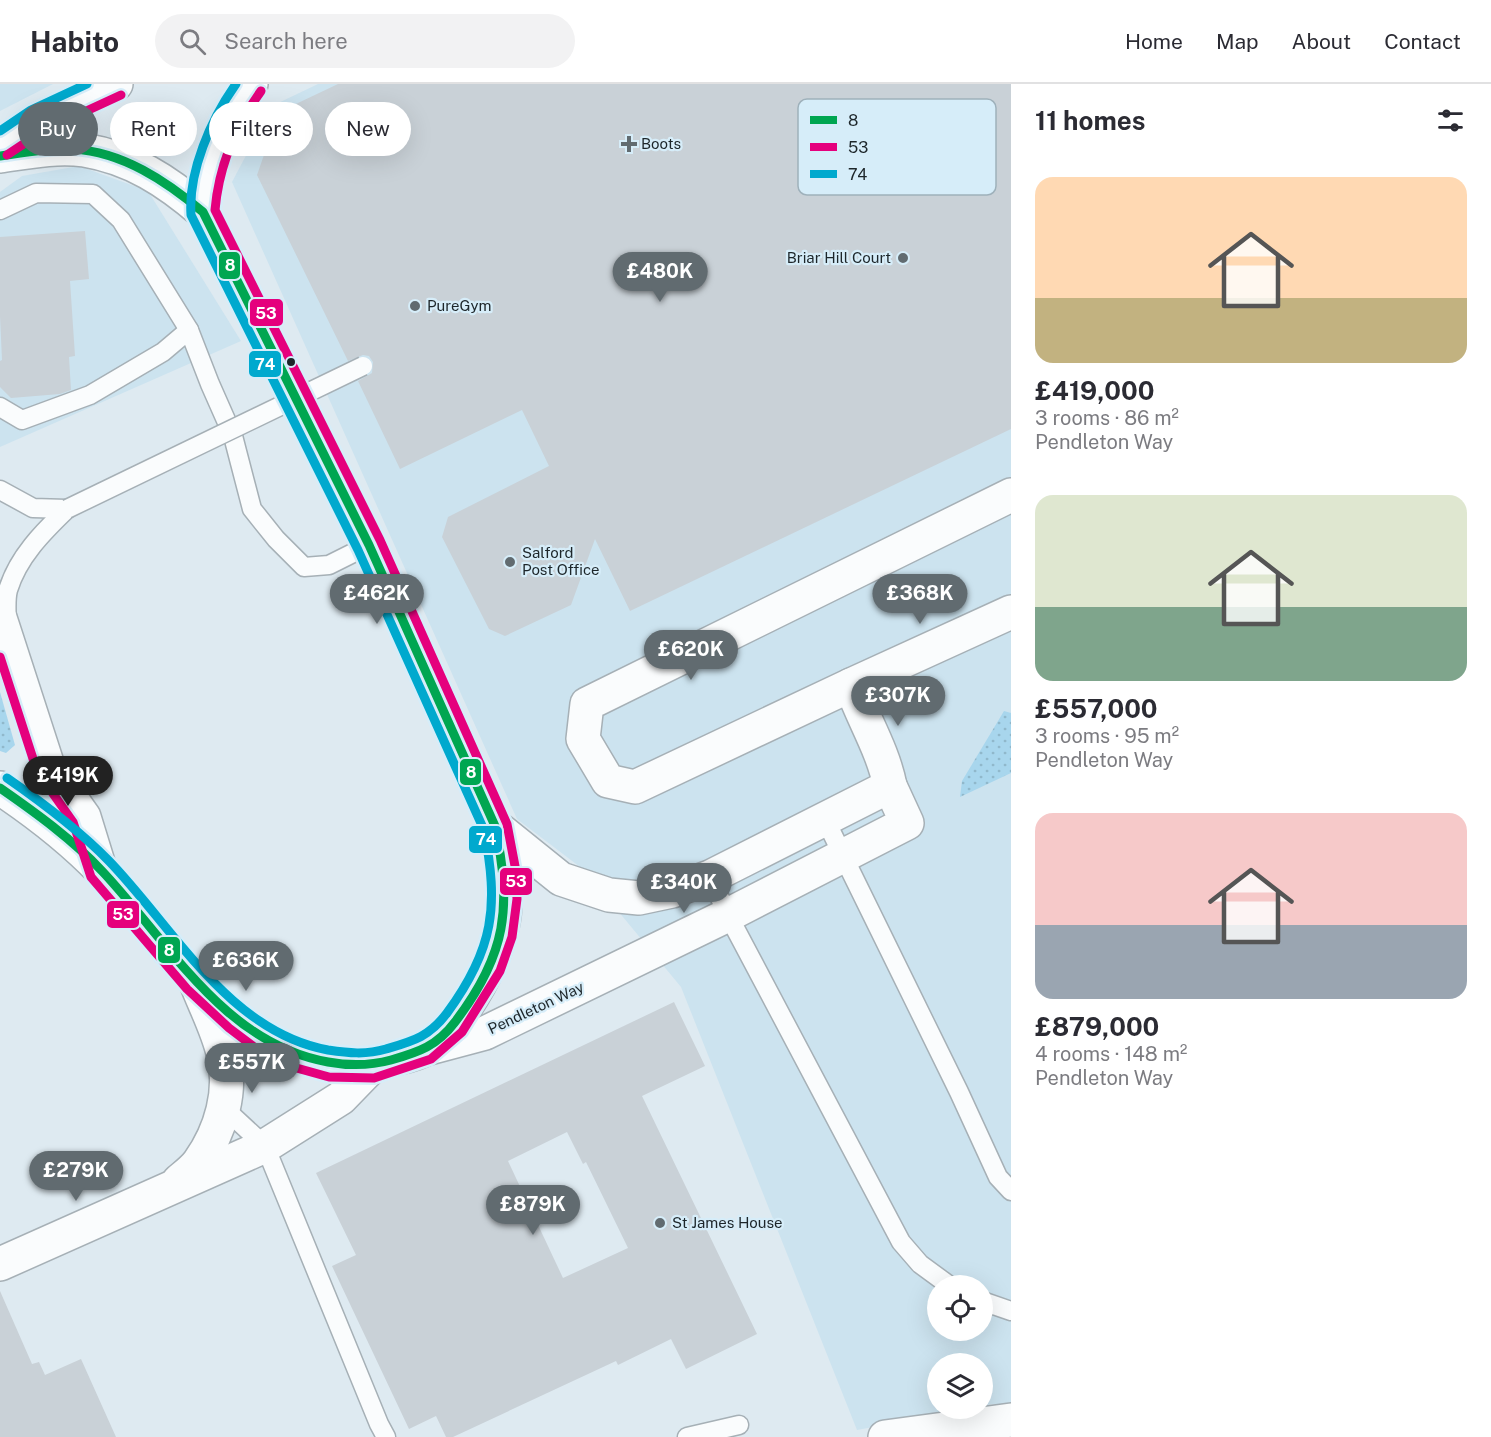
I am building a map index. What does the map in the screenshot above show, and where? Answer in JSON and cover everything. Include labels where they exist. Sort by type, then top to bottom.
[{"type":"street","points":[[0,146],[37,120],[116,84]]},
{"type":"street","points":[[203,212],[205,182],[212,154],[237,102],[251,84]]},
{"type":"street","points":[[0,156],[44,150],[83,150],[109,157],[154,174],[203,212],[369,545],[495,826],[503,868],[505,900],[500,934],[489,966],[453,1024],[425,1049]]},
{"type":"street","points":[[1011,495],[587,704],[583,739],[608,781],[635,787],[1011,612]]},
{"type":"street","points":[[3,628],[48,766],[84,817],[101,870]]},
{"type":"street","points":[[495,826],[561,879],[609,895],[639,898],[672,891],[710,877],[890,786],[886,764],[851,685]]},
{"type":"street","name":"Pendleton Way","points":[[0,788],[35,811],[101,870],[195,980],[237,1019],[265,1040],[297,1056],[331,1065],[372,1066],[485,1033],[728,915],[907,823],[890,786]]},
{"type":"street","points":[[173,1186],[198,1163],[215,1134],[224,1108],[228,1081],[223,1053],[195,980]]},
{"type":"street","points":[[0,1263],[265,1146],[341,1098],[372,1066]]},
{"type":"street","points":[[885,1437],[1011,1420]]},
{"type":"lane","points":[[0,210],[36,193],[93,194],[120,220],[189,330],[233,436],[252,509],[303,567],[329,565],[369,545]]},
{"type":"lane","points":[[0,407],[22,420],[90,395],[163,352],[189,330]]},
{"type":"lane","points":[[3,628],[8,591],[21,562],[38,537],[67,509],[363,366]]},
{"type":"lane","points":[[0,490],[33,508],[67,509]]},
{"type":"lane","points":[[825,819],[959,1092],[998,1177],[1011,1191]]},
{"type":"lane","points":[[710,877],[901,1242],[920,1264],[935,1275]]},
{"type":"lane","points":[[224,1108],[265,1146],[386,1437]]},
{"type":"lane","points":[[993,1305],[1011,1311]]},
{"type":"lane","points":[[687,1437],[739,1425]]},
{"type":"shaded area","points":[[0,84],[53,84],[0,111]]},
{"type":"shaded area","points":[[318,84],[1011,84],[1011,1406],[993,1404],[993,1353],[927,1353],[927,1417],[857,1430],[681,987],[584,870],[517,819],[232,182],[246,156],[313,156],[313,102],[280,102]]},
{"type":"shaded area","points":[[79,166],[148,191],[241,341],[0,447],[0,192],[22,176]]},
{"type":"shaded area","points":[[0,692],[15,745],[6,753],[0,751]]},
{"type":"shaded area","points":[[1004,711],[1011,713],[1011,773],[960,797],[962,781]]},
{"type":"building","points":[[338,84],[1011,84],[1011,429],[630,611],[595,539],[571,605],[505,636],[489,629],[442,537],[448,517],[549,466],[522,410],[400,469],[358,381],[372,373],[373,362],[369,356],[363,355],[348,361],[257,175],[264,156],[313,156],[313,102],[300,102]]},
{"type":"building","points":[[85,231],[89,279],[70,281],[75,356],[69,357],[71,390],[60,394],[11,398],[0,387],[0,361],[2,360],[0,237]]},
{"type":"building","name":"St James House","points":[[674,1002],[705,1066],[642,1096],[757,1334],[686,1369],[671,1339],[618,1365],[616,1361],[453,1437],[446,1437],[436,1416],[409,1429],[332,1266],[356,1255],[316,1173]],"holes":[[[567,1132],[583,1164],[586,1162],[628,1248],[563,1278],[508,1161]]]},
{"type":"building","points":[[0,1291],[32,1364],[39,1362],[45,1375],[81,1359],[116,1437],[0,1437]]},
{"type":"transit line","name":"74","points":[[0,131],[31,110],[87,84]]},
{"type":"transit line","name":"74","points":[[7,778],[60,817],[97,849],[133,887],[205,974],[232,1000],[261,1022],[293,1039],[328,1050],[364,1053],[379,1051],[420,1037],[434,1028],[447,1013],[463,990],[483,947],[489,926],[491,904],[489,857],[484,830],[358,550],[191,215],[193,181],[203,146],[218,113],[236,84]]},
{"type":"transit line","name":"53","points":[[0,657],[37,771],[73,822],[91,877],[187,989],[229,1028],[258,1050],[293,1067],[329,1077],[374,1078],[431,1059],[462,1032],[500,971],[512,937],[517,899],[515,866],[507,824],[380,540],[215,210],[224,162],[243,118],[261,91]]},
{"type":"transit line","name":"53","points":[[7,155],[43,131],[121,95]]},
{"type":"transit line","name":"8","points":[[0,156],[64,149],[91,151],[143,170],[159,179],[203,212],[369,545],[495,826],[503,881],[504,906],[495,951],[486,974],[455,1022],[441,1037],[427,1047],[391,1060],[360,1065],[328,1062],[291,1052],[258,1035],[228,1012],[201,986],[90,859],[53,827],[0,788]]},
{"type":"place","name":"Boots","points":[[629,144]]},
{"type":"place","name":"Briar Hill Court","points":[[903,258]]},
{"type":"place","name":"PureGym","points":[[415,306]]},
{"type":"place","name":"Salford Post Office","points":[[510,562]]},
{"type":"place","name":"St James House","points":[[660,1223]]}]
